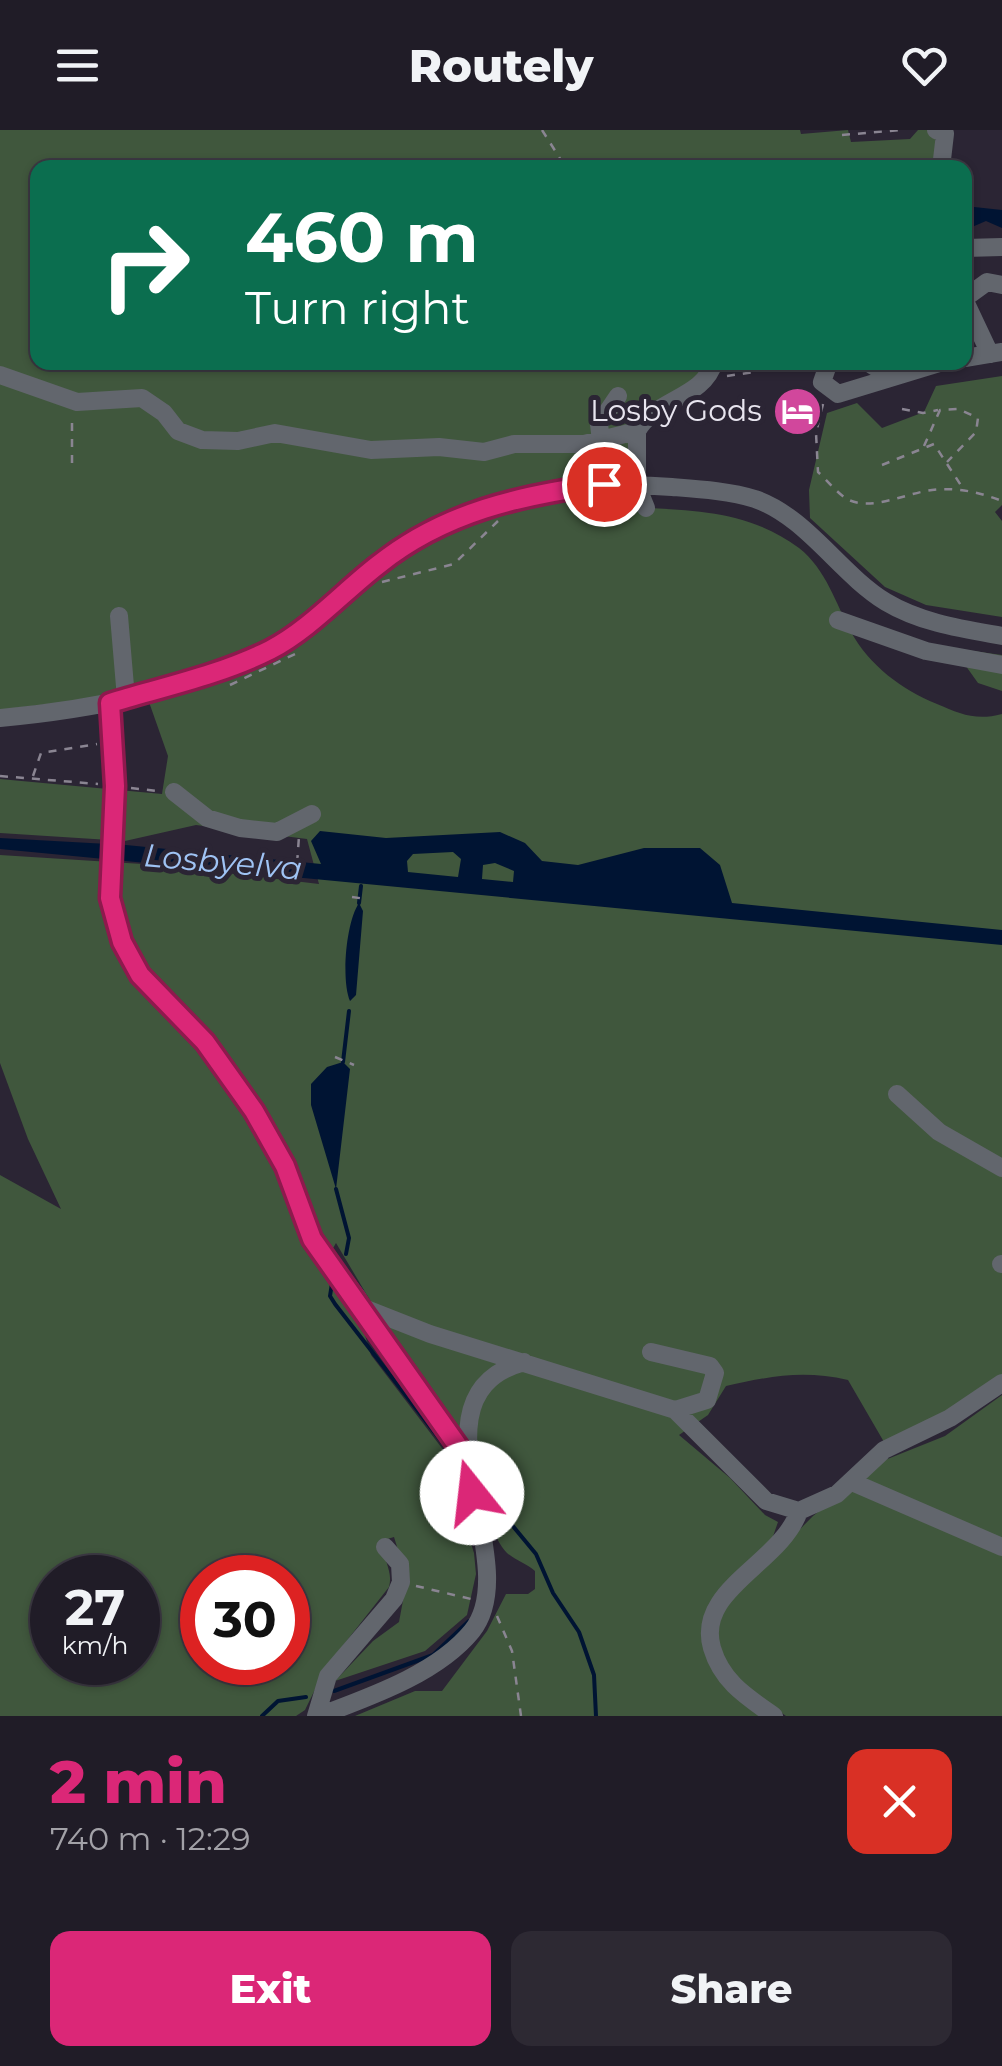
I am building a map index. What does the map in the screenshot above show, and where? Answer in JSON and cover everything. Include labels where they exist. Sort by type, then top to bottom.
[{"type":"street","points":[[936,130],[945,134],[942,160]]},
{"type":"street","points":[[972,248],[1002,247]]},
{"type":"street","points":[[972,294],[987,282],[1002,285]]},
{"type":"street","points":[[972,312],[996,353]]},
{"type":"street","points":[[0,375],[93,404],[142,398],[164,413],[178,431],[214,441],[275,433],[372,450],[440,447],[484,452],[514,444],[601,441],[637,431],[662,406],[706,382],[711,370]]},
{"type":"street","points":[[824,370],[821,374],[827,390],[838,394],[912,370]]},
{"type":"street","points":[[879,370],[888,376]]},
{"type":"street","points":[[601,441],[599,424],[618,396]]},
{"type":"street","points":[[637,431],[637,486],[646,508]]},
{"type":"street","points":[[0,718],[118,700],[273,648],[380,563],[444,521],[500,502],[578,487],[637,486],[756,500],[781,514],[887,602],[958,628],[1002,636]]},
{"type":"street","points":[[119,616],[111,862],[113,916],[128,955],[140,975],[214,1054],[258,1118],[285,1166],[312,1239],[364,1308],[385,1347],[468,1463]]},
{"type":"street","points":[[838,620],[952,656],[1002,666]]},
{"type":"street","points":[[952,656],[958,628]]},
{"type":"street","points":[[174,792],[207,818],[240,828],[277,832],[306,817]]},
{"type":"street","points":[[128,955],[146,947]]},
{"type":"street","points":[[896,1094],[940,1132],[1002,1168]]},
{"type":"street","points":[[364,1308],[675,1410],[766,1501],[799,1510],[830,1498],[884,1450],[950,1418],[1002,1383]]},
{"type":"street","points":[[651,1352],[700,1361],[715,1372],[707,1400],[675,1410]]},
{"type":"street","points":[[318,1716],[418,1673],[447,1654],[472,1630],[486,1602],[488,1557],[468,1463],[477,1398],[498,1374],[524,1362]]},
{"type":"street","points":[[852,1482],[1002,1547]]},
{"type":"street","points":[[774,1716],[729,1683],[710,1642],[710,1618],[724,1595],[792,1531],[799,1510]]},
{"type":"street","points":[[318,1716],[328,1676],[388,1607],[401,1582],[397,1557],[385,1547]]},
{"type":"path","points":[[542,130],[561,160]]},
{"type":"path","points":[[842,135],[901,130]]},
{"type":"path","points":[[706,382],[756,370]]},
{"type":"path","points":[[827,390],[816,433],[818,472],[848,499],[872,506],[895,495],[964,491],[1002,501]]},
{"type":"path","points":[[68,399],[75,432],[72,463]]},
{"type":"path","points":[[902,409],[923,414],[958,408],[980,420],[976,432],[947,462]]},
{"type":"path","points":[[921,447],[940,410]]},
{"type":"path","points":[[882,465],[921,447],[938,447],[964,491]]},
{"type":"path","points":[[381,583],[454,564],[508,515]]},
{"type":"path","points":[[219,689],[265,672],[301,649]]},
{"type":"path","points":[[33,778],[41,753],[114,741]]},
{"type":"path","points":[[0,776],[174,792]]},
{"type":"path","points":[[296,878],[306,817]]},
{"type":"path","points":[[352,897],[366,899]]},
{"type":"path","points":[[336,1057],[354,1064]]},
{"type":"path","points":[[401,1582],[486,1602],[512,1651],[521,1716]]},
{"type":"green space","points":[[0,130],[800,130],[801,134],[848,130],[851,142],[910,139],[918,130],[935,130],[937,160],[30,160],[30,370],[705,370],[697,387],[646,412],[631,447],[625,507],[716,514],[779,535],[808,556],[830,587],[858,644],[899,684],[961,713],[976,717],[1002,714],[1002,1377],[936,1422],[884,1442],[848,1380],[817,1375],[772,1377],[726,1386],[708,1415],[679,1435],[730,1478],[765,1515],[778,1522],[770,1545],[704,1635],[766,1716],[355,1716],[415,1691],[442,1691],[487,1631],[506,1594],[528,1594],[535,1589],[535,1571],[501,1546],[491,1519],[488,1482],[405,1359],[336,1243],[320,1271],[327,1269],[362,1325],[371,1355],[454,1464],[454,1490],[474,1553],[476,1574],[467,1615],[425,1651],[335,1681],[373,1641],[399,1622],[407,1579],[394,1537],[384,1540],[383,1546],[389,1587],[326,1667],[305,1710],[296,1716],[0,1716],[0,1175],[61,1209],[28,1139],[0,1063],[0,855],[158,865],[319,884],[307,839],[196,825],[125,841],[0,833],[0,779],[162,794],[168,756],[143,685],[90,699],[0,710]]},
{"type":"green space","points":[[1002,376],[1002,505],[995,512],[1002,521],[1002,617],[926,605],[885,587],[810,518],[809,490],[827,413],[857,403],[882,428],[924,412],[936,386]]},
{"type":"green space","points":[[966,650],[1002,655],[1002,691],[978,683],[963,662]]},
{"type":"green space","points":[[1002,1395],[1002,1716],[786,1716],[734,1679],[718,1649],[716,1614],[813,1516],[880,1462],[945,1436]]},
{"type":"water","points":[[972,207],[1002,210],[1002,228],[986,221],[972,227]]},
{"type":"water","name":"Losbyelva","points":[[320,831],[386,838],[500,832],[525,843],[542,861],[578,865],[644,848],[700,848],[720,865],[732,903],[1002,930],[1002,945],[0,849],[0,838],[126,845],[321,864],[311,841]],"holes":[[[453,852],[461,859],[458,877],[408,872],[407,861],[413,854]],[[495,863],[514,871],[513,882],[482,879],[483,865]]]},
{"type":"water","points":[[359,903],[363,911],[356,995],[350,1001],[346,951]]},
{"type":"water","points":[[343,1062],[350,1069],[336,1189],[311,1105],[311,1084],[327,1067]]},
{"type":"waterway","points":[[359,903],[361,886]]},
{"type":"waterway","points":[[343,1062],[349,1011]]},
{"type":"waterway","points":[[336,1189],[349,1238],[346,1254]]},
{"type":"waterway","points":[[333,1277],[330,1296],[335,1304],[449,1451]]},
{"type":"waterway","points":[[460,1465],[456,1485],[474,1537]]},
{"type":"waterway","points":[[483,1490],[536,1554],[553,1593],[579,1632],[594,1675],[596,1716]]},
{"type":"waterway","points":[[334,1691],[433,1655],[469,1621]]},
{"type":"waterway","points":[[262,1716],[278,1701],[306,1697]]},
{"type":"place","name":"Losby Gods","points":[[797,411]]},
{"type":"route","points":[[472,1493],[468,1463],[462,1452],[385,1347],[358,1298],[312,1239],[285,1166],[267,1131],[205,1042],[140,975],[122,942],[110,898],[115,786],[110,703],[228,668],[273,648],[380,563],[444,521],[500,502],[604,484]]}]
